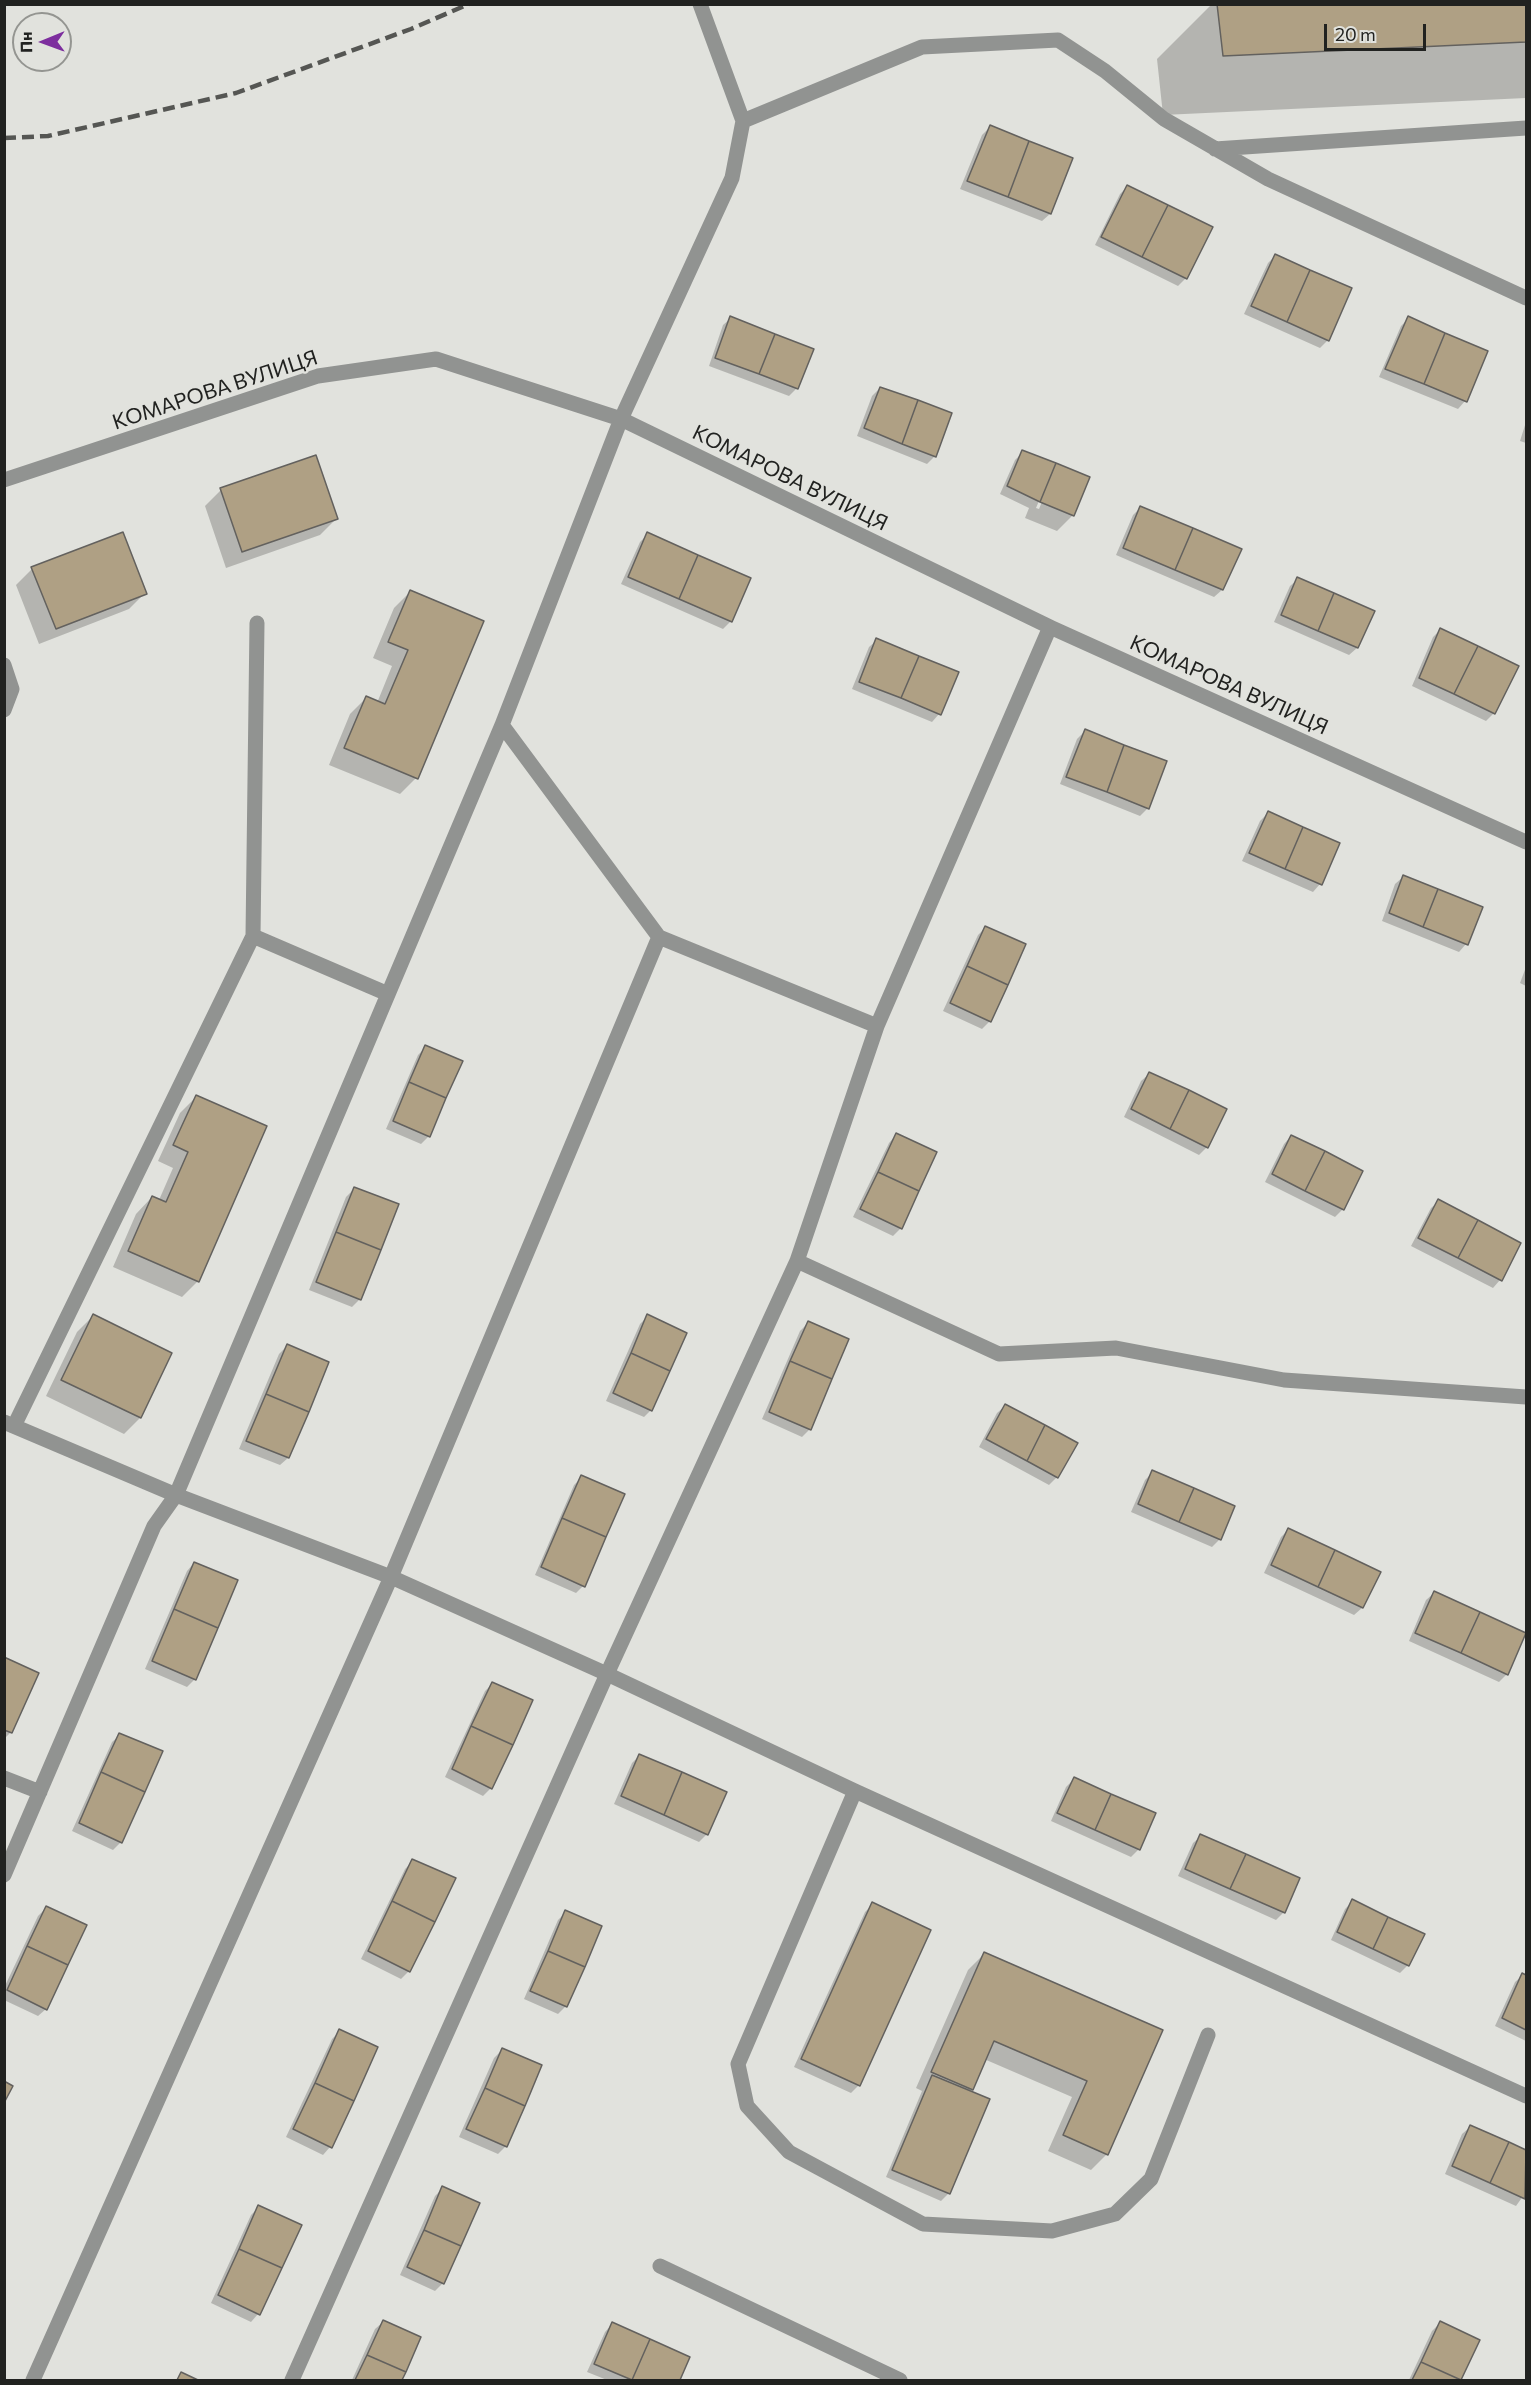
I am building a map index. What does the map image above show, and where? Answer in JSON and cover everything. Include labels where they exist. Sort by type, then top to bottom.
[{"type":"street","points":[[4,1875],[154,1527],[176,1495],[502,725],[621,419],[732,178],[743,121],[700,4]]},
{"type":"street","points":[[743,121],[922,46],[1059,40],[1105,71],[1164,119],[1268,179],[1527,298]]},
{"type":"street","points":[[1215,149],[1527,128]]},
{"type":"street","name":"КОМАРОВА ВУЛИЦЯ","points":[[4,480],[318,376],[436,359],[621,419],[1050,627],[1527,842]]},
{"type":"street","points":[[257,623],[253,936],[9,1424],[176,1495],[390,1577],[607,1674],[855,1791],[1527,2096]]},
{"type":"street","points":[[292,2380],[607,1674],[797,1261],[877,1026],[1050,627]]},
{"type":"street","points":[[4,665],[12,689],[4,710]]},
{"type":"street","points":[[502,725],[659,937],[877,1026]]},
{"type":"street","points":[[253,936],[388,994]]},
{"type":"street","points":[[33,2380],[390,1577],[659,937]]},
{"type":"street","points":[[797,1261],[999,1354],[1116,1348],[1284,1380],[1527,1397]]},
{"type":"street","points":[[4,1778],[40,1791]]},
{"type":"street","points":[[855,1791],[738,2064],[747,2106],[789,2152],[923,2224],[1052,2230],[1115,2214],[1151,2179],[1208,2035]]},
{"type":"street","points":[[660,2266],[900,2380]]},
{"type":"building","points":[[1217,4],[1526,4],[1526,42],[1223,56]]},
{"type":"building","points":[[990,125],[1029,141],[1008,197],[967,181]]},
{"type":"building","points":[[1029,141],[1073,158],[1051,214],[1008,197]]},
{"type":"building","points":[[1127,185],[1168,205],[1142,257],[1101,237]]},
{"type":"building","points":[[1168,205],[1213,227],[1187,279],[1142,257]]},
{"type":"building","points":[[1275,254],[1310,270],[1287,322],[1251,306]]},
{"type":"building","points":[[1310,270],[1352,288],[1329,341],[1287,322]]},
{"type":"building","points":[[730,316],[775,334],[759,374],[715,358]]},
{"type":"building","points":[[1408,316],[1445,333],[1424,384],[1385,369]]},
{"type":"building","points":[[1445,333],[1488,351],[1467,402],[1424,384]]},
{"type":"building","points":[[775,334],[814,349],[798,389],[759,374]]},
{"type":"building","points":[[880,387],[918,400],[902,444],[864,428]]},
{"type":"building","points":[[918,400],[952,413],[936,457],[902,444]]},
{"type":"building","points":[[1022,450],[1056,463],[1040,502],[1007,486]]},
{"type":"building","points":[[316,455],[338,519],[242,552],[220,488]]},
{"type":"building","points":[[1056,463],[1090,477],[1074,516],[1040,502]]},
{"type":"building","points":[[1140,506],[1193,528],[1175,570],[1123,548]]},
{"type":"building","points":[[1193,528],[1242,549],[1223,590],[1175,570]]},
{"type":"building","points":[[123,532],[147,594],[56,629],[31,567]]},
{"type":"building","points":[[647,532],[698,555],[679,599],[628,577]]},
{"type":"building","points":[[698,555],[751,578],[732,622],[679,599]]},
{"type":"building","points":[[1297,577],[1334,593],[1318,631],[1281,615]]},
{"type":"building","points":[[410,590],[484,621],[418,779],[344,748],[366,696],[385,704],[408,650],[388,642]]},
{"type":"building","points":[[1334,593],[1375,611],[1358,648],[1318,631]]},
{"type":"building","points":[[1440,628],[1478,646],[1454,694],[1419,678]]},
{"type":"building","points":[[876,638],[919,656],[901,698],[859,682]]},
{"type":"building","points":[[1478,646],[1519,666],[1495,714],[1454,694]]},
{"type":"building","points":[[919,656],[959,672],[941,715],[901,698]]},
{"type":"building","points":[[1085,729],[1124,745],[1107,792],[1066,777]]},
{"type":"building","points":[[1124,745],[1167,761],[1149,809],[1107,792]]},
{"type":"building","points":[[1268,811],[1303,827],[1285,869],[1249,853]]},
{"type":"building","points":[[1303,827],[1340,843],[1322,885],[1285,869]]},
{"type":"building","points":[[1403,875],[1438,889],[1423,927],[1389,913]]},
{"type":"building","points":[[1438,889],[1483,907],[1468,945],[1423,927]]},
{"type":"building","points":[[985,926],[1026,944],[1008,985],[967,966]]},
{"type":"building","points":[[967,966],[1008,985],[991,1022],[950,1003]]},
{"type":"building","points":[[425,1045],[463,1061],[446,1098],[409,1082]]},
{"type":"building","points":[[1149,1072],[1189,1090],[1170,1129],[1131,1109]]},
{"type":"building","points":[[409,1082],[446,1098],[430,1137],[393,1121]]},
{"type":"building","points":[[1189,1090],[1227,1109],[1208,1148],[1170,1129]]},
{"type":"building","points":[[196,1095],[267,1126],[199,1282],[128,1251],[152,1196],[166,1202],[188,1152],[173,1145]]},
{"type":"building","points":[[896,1133],[937,1152],[919,1191],[878,1172]]},
{"type":"building","points":[[1291,1135],[1325,1151],[1305,1191],[1272,1174]]},
{"type":"building","points":[[1325,1151],[1363,1171],[1344,1210],[1305,1191]]},
{"type":"building","points":[[878,1172],[919,1191],[902,1229],[860,1209]]},
{"type":"building","points":[[354,1187],[399,1204],[381,1250],[336,1232]]},
{"type":"building","points":[[1438,1199],[1478,1220],[1458,1258],[1418,1238]]},
{"type":"building","points":[[1478,1220],[1521,1243],[1502,1281],[1458,1258]]},
{"type":"building","points":[[336,1232],[381,1250],[361,1300],[316,1282]]},
{"type":"building","points":[[93,1314],[172,1353],[141,1418],[61,1380]]},
{"type":"building","points":[[647,1314],[687,1333],[670,1371],[631,1353]]},
{"type":"building","points":[[808,1321],[849,1339],[832,1379],[790,1361]]},
{"type":"building","points":[[287,1344],[329,1362],[309,1412],[266,1394]]},
{"type":"building","points":[[631,1353],[670,1371],[652,1411],[613,1393]]},
{"type":"building","points":[[790,1361],[832,1379],[811,1430],[769,1412]]},
{"type":"building","points":[[266,1394],[309,1412],[289,1458],[246,1441]]},
{"type":"building","points":[[1005,1404],[1045,1425],[1027,1461],[986,1439]]},
{"type":"building","points":[[1045,1425],[1078,1443],[1058,1478],[1027,1461]]},
{"type":"building","points":[[1152,1470],[1194,1488],[1179,1522],[1138,1504]]},
{"type":"building","points":[[581,1475],[625,1494],[606,1537],[562,1518]]},
{"type":"building","points":[[1194,1488],[1235,1506],[1221,1540],[1179,1522]]},
{"type":"building","points":[[562,1518],[606,1537],[585,1587],[541,1567]]},
{"type":"building","points":[[1288,1528],[1335,1550],[1318,1587],[1271,1565]]},
{"type":"building","points":[[1335,1550],[1381,1572],[1363,1608],[1318,1587]]},
{"type":"building","points":[[194,1562],[238,1580],[218,1628],[174,1609]]},
{"type":"building","points":[[1434,1591],[1480,1612],[1461,1653],[1415,1633]]},
{"type":"building","points":[[174,1609],[218,1628],[196,1680],[152,1661]]},
{"type":"building","points":[[1480,1612],[1526,1633],[1508,1675],[1461,1653]]},
{"type":"building","points":[[4,1657],[39,1673],[12,1733],[4,1730]]},
{"type":"building","points":[[492,1682],[533,1700],[513,1745],[471,1726]]},
{"type":"building","points":[[471,1726],[513,1745],[492,1789],[452,1769]]},
{"type":"building","points":[[119,1733],[163,1751],[145,1792],[101,1772]]},
{"type":"building","points":[[639,1754],[682,1772],[664,1815],[621,1796]]},
{"type":"building","points":[[101,1772],[145,1792],[122,1843],[79,1823]]},
{"type":"building","points":[[682,1772],[727,1792],[708,1835],[664,1815]]},
{"type":"building","points":[[1074,1777],[1111,1794],[1095,1830],[1057,1813]]},
{"type":"building","points":[[1111,1794],[1156,1813],[1140,1850],[1095,1830]]},
{"type":"building","points":[[1200,1834],[1246,1854],[1230,1889],[1185,1869]]},
{"type":"building","points":[[1246,1854],[1300,1878],[1285,1913],[1230,1889]]},
{"type":"building","points":[[412,1859],[456,1878],[435,1922],[392,1901]]},
{"type":"building","points":[[1352,1899],[1388,1917],[1373,1949],[1337,1932]]},
{"type":"building","points":[[392,1901],[435,1922],[410,1972],[368,1951]]},
{"type":"building","points":[[872,1902],[931,1930],[860,2086],[801,2059]]},
{"type":"building","points":[[46,1906],[87,1925],[68,1965],[27,1946]]},
{"type":"building","points":[[565,1910],[602,1926],[585,1967],[548,1951]]},
{"type":"building","points":[[1388,1917],[1425,1934],[1409,1966],[1373,1949]]},
{"type":"building","points":[[27,1946],[68,1965],[47,2010],[7,1990]]},
{"type":"building","points":[[548,1951],[585,1967],[567,2007],[530,1991]]},
{"type":"building","points":[[984,1952],[1163,2030],[1108,2155],[1063,2135],[1087,2081],[994,2041],[973,2090],[931,2072]]},
{"type":"building","points":[[1522,1973],[1526,1975],[1526,2030],[1502,2018]]},
{"type":"building","points":[[339,2029],[378,2047],[354,2101],[315,2083]]},
{"type":"building","points":[[502,2048],[542,2065],[525,2106],[485,2088]]},
{"type":"building","points":[[932,2075],[990,2099],[950,2194],[892,2170]]},
{"type":"building","points":[[4,2081],[13,2086],[4,2103]]},
{"type":"building","points":[[315,2083],[354,2101],[332,2148],[293,2129]]},
{"type":"building","points":[[485,2088],[525,2106],[507,2147],[466,2129]]},
{"type":"building","points":[[1470,2125],[1509,2142],[1490,2183],[1452,2166]]},
{"type":"building","points":[[1509,2142],[1526,2150],[1525,2199],[1490,2183]]},
{"type":"building","points":[[442,2186],[480,2203],[461,2246],[424,2230]]},
{"type":"building","points":[[258,2205],[302,2225],[282,2268],[239,2249]]},
{"type":"building","points":[[424,2230],[461,2246],[444,2284],[407,2267]]},
{"type":"building","points":[[239,2249],[282,2268],[260,2315],[218,2295]]},
{"type":"building","points":[[383,2320],[421,2337],[406,2372],[367,2355]]},
{"type":"building","points":[[1440,2321],[1480,2340],[1461,2380],[1421,2362]]},
{"type":"building","points":[[612,2322],[650,2339],[632,2380],[594,2364]]},
{"type":"building","points":[[650,2339],[690,2357],[680,2380],[632,2380]]},
{"type":"building","points":[[367,2355],[406,2372],[402,2380],[355,2380]]},
{"type":"building","points":[[1421,2362],[1461,2380],[1412,2380]]},
{"type":"building","points":[[181,2372],[198,2380],[177,2380]]},
{"type":"railway","points":[[4,138],[48,136],[236,93],[411,29],[469,4]]}]
